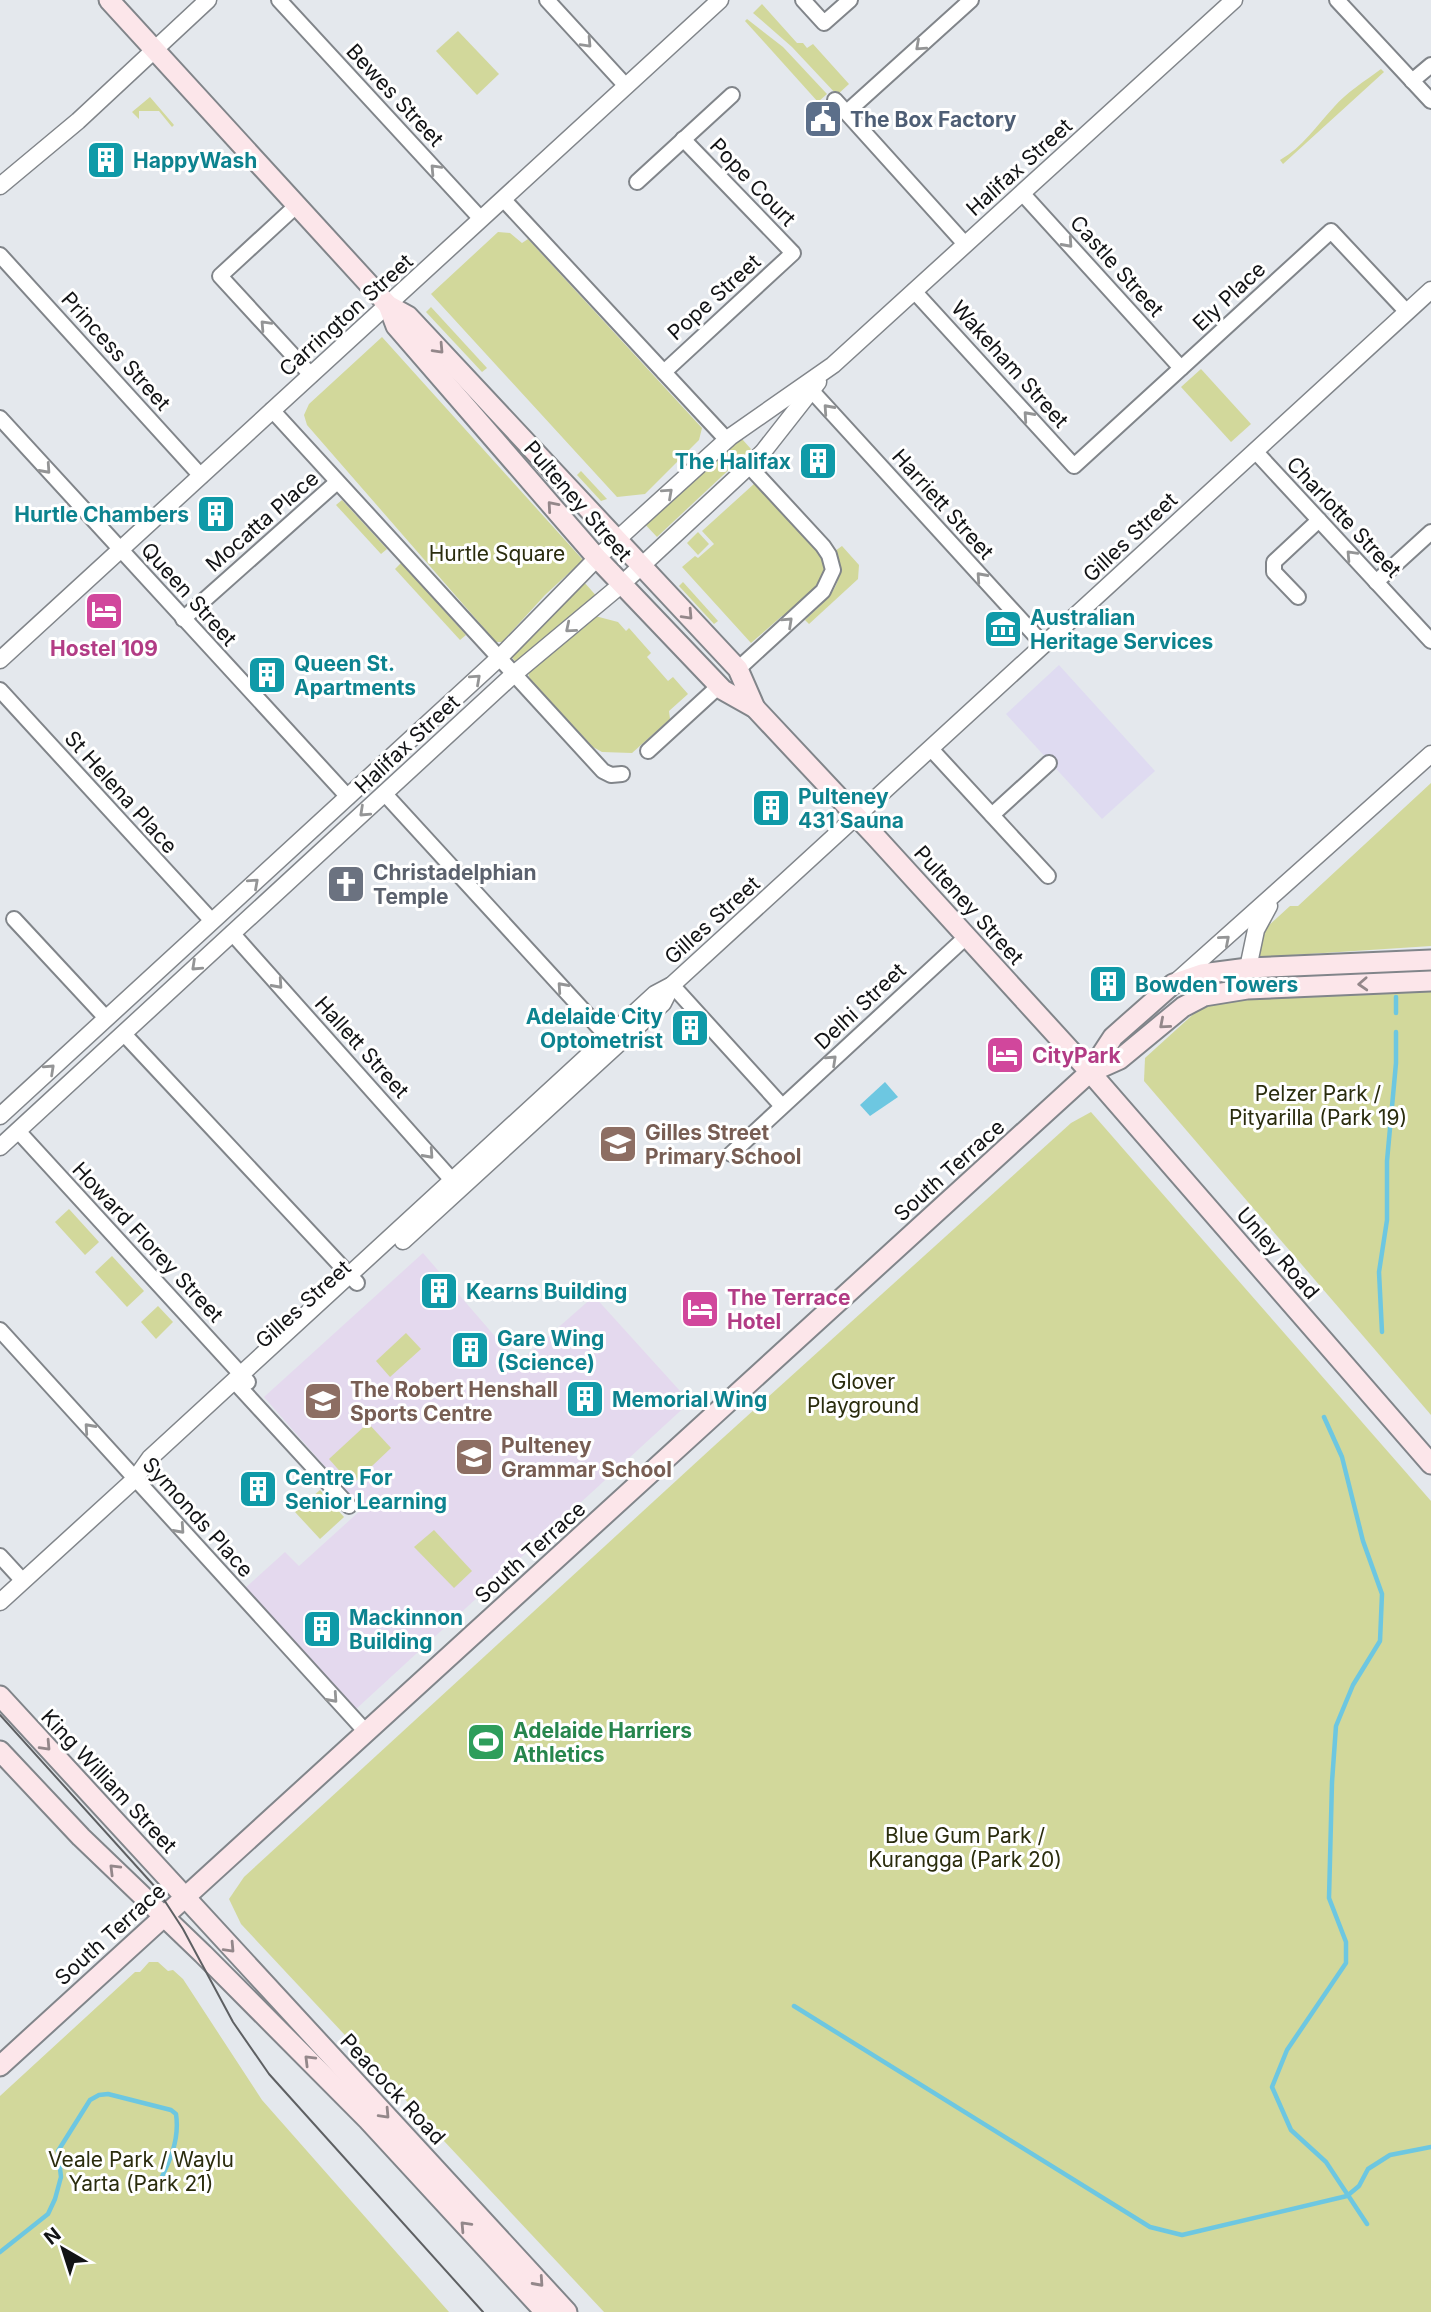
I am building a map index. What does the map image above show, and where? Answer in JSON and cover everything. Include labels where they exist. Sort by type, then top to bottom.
[{"type":"main road","name":"Pulteney Street","points":[[109,0],[388,305],[408,316],[738,668],[755,708]]},
{"type":"main road","name":"Pulteney Street","points":[[388,305],[396,327],[597,558],[719,686],[755,708],[1090,1072]]},
{"type":"main road","points":[[1173,984],[1202,974],[1248,968],[1431,960]]},
{"type":"main road","name":"South Terrace","points":[[1090,1072],[1120,1059],[1183,1007],[1204,996],[1247,989],[1248,968]]},
{"type":"main road","points":[[1247,989],[1431,981]]},
{"type":"main road","name":"South Terrace","points":[[0,2066],[1090,1072],[1113,1037],[1173,984]]},
{"type":"main road","name":"Unley Road","points":[[1090,1072],[1431,1464]]},
{"type":"main road","name":"King William Street","points":[[0,1696],[185,1897]]},
{"type":"main road","points":[[0,1751],[81,1837],[163,1916]]},
{"type":"main road","name":"Peacock Road","points":[[185,1897],[499,2250],[545,2312]]},
{"type":"main road","name":"Peacock Road","points":[[163,1916],[499,2250],[567,2312]]},
{"type":"street","points":[[0,200],[78,121],[208,0]]},
{"type":"street","name":"Bewes Street","points":[[279,0],[481,219]]},
{"type":"street","points":[[547,0],[626,86]]},
{"type":"street","name":"Carrington Street","points":[[0,660],[720,0]]},
{"type":"street","points":[[803,0],[824,23],[850,0]]},
{"type":"street","points":[[848,112],[971,0]]},
{"type":"street","name":"Halifax Street","points":[[0,1147],[513,674],[622,584],[749,466],[833,365],[1234,0]]},
{"type":"street","points":[[1337,0],[1431,101]]},
{"type":"street","points":[[1412,81],[1431,65]]},
{"type":"street","name":"Pope Court","points":[[637,181],[732,95]]},
{"type":"street","points":[[835,100],[965,244]]},
{"type":"street","points":[[0,186],[78,121]]},
{"type":"street","name":"Pope Court","points":[[684,139],[793,253]]},
{"type":"street","name":"Castle Street","points":[[1022,193],[1181,368]]},
{"type":"street","points":[[503,199],[727,440]]},
{"type":"street","points":[[296,206],[219,276],[311,375]]},
{"type":"street","name":"Ely Place","points":[[1074,466],[1331,231],[1407,312]]},
{"type":"street","name":"Pope Street","points":[[664,372],[793,253]]},
{"type":"street","name":"Princess Street","points":[[0,255],[201,476]]},
{"type":"street","name":"Gilles Street","points":[[0,1602],[137,1477],[149,1458],[241,1381],[612,1042],[655,994],[672,985],[1431,290]]},
{"type":"street","name":"Wakeham Street","points":[[914,291],[1074,466]]},
{"type":"street","name":"Halifax Street","points":[[1,1114],[499,658],[597,558],[727,440],[833,365]]},
{"type":"street","name":"Harriett Street","points":[[811,390],[1044,645]]},
{"type":"street","points":[[272,411],[603,771],[611,775],[622,775]]},
{"type":"street","name":"Queen Street","points":[[0,418],[348,797]]},
{"type":"street","name":"Charlotte Street","points":[[1255,451],[1431,641]]},
{"type":"street","points":[[738,668],[823,591],[833,570],[829,555],[823,547],[749,466]]},
{"type":"street","name":"Mocatta Place","points":[[183,619],[337,482]]},
{"type":"street","points":[[1298,597],[1274,572],[1274,562],[1319,520]]},
{"type":"street","points":[[1376,582],[1431,532]]},
{"type":"street","points":[[648,751],[719,686]]},
{"type":"street","name":"St Helena Place","points":[[0,690],[212,921]]},
{"type":"street","points":[[931,749],[1048,876]]},
{"type":"street","name":"South Terrace","points":[[1173,984],[1431,754]]},
{"type":"street","points":[[992,815],[1049,763]]},
{"type":"street","points":[[370,777],[612,1042]]},
{"type":"street","name":"South Terrace","points":[[1248,968],[1256,930],[1275,894]]},
{"type":"street","points":[[14,919],[353,1279]]},
{"type":"street","name":"Hallett Street","points":[[232,933],[456,1185]]},
{"type":"street","name":"Delhi Street","points":[[731,1154],[966,936]]},
{"type":"street","points":[[672,985],[782,1106]]},
{"type":"street","name":"Howard Florey Street","points":[[18,1130],[349,1506]]},
{"type":"street","name":"Symonds Place","points":[[0,1330],[137,1477],[366,1732]]},
{"type":"street","points":[[0,1556],[23,1581]]},
{"type":"shaded area","points":[[1059,665],[1155,771],[1102,819],[1006,714]]},
{"type":"shaded area","name":"Pulteney Grammar School","points":[[423,1253],[518,1363],[594,1296],[690,1402],[355,1710],[244,1589],[285,1552],[299,1566],[362,1509],[264,1397]]},
{"type":"green space","points":[[762,4],[797,43],[803,43],[807,48],[813,44],[849,84],[837,95],[792,47],[753,13]]},
{"type":"green space","points":[[747,19],[783,47],[827,94],[818,102],[745,21]]},
{"type":"green space","points":[[458,31],[499,74],[477,95],[436,51]]},
{"type":"green space","points":[[1381,69],[1384,72],[1283,164],[1280,160],[1302,143],[1339,102]]},
{"type":"green space","points":[[150,97],[174,125],[172,127],[159,111],[139,111],[139,119],[132,112]]},
{"type":"green space","points":[[498,232],[510,233],[522,243],[528,239],[702,428],[699,440],[645,494],[617,497],[431,294]]},
{"type":"green space","points":[[431,307],[487,368],[482,372],[426,312]]},
{"type":"green space","name":"Hurtle Square","points":[[382,337],[583,560],[545,595],[502,642],[496,642],[307,425],[304,415],[309,404]]},
{"type":"green space","points":[[1201,369],[1251,424],[1231,442],[1181,387]]},
{"type":"green space","points":[[742,439],[751,449],[657,537],[642,521],[700,469]]},
{"type":"green space","points":[[581,471],[607,499],[601,501],[577,475]]},
{"type":"green space","points":[[755,483],[762,487],[818,549],[824,570],[818,587],[812,594],[788,616],[782,616],[751,643],[682,567],[714,544],[702,531]]},
{"type":"green space","points":[[342,500],[387,549],[381,554],[336,505]]},
{"type":"green space","points":[[698,532],[709,544],[698,555],[687,543]]},
{"type":"green space","points":[[842,546],[859,565],[858,579],[809,624],[805,620],[834,590],[839,573],[835,551]]},
{"type":"green space","points":[[401,563],[466,635],[460,640],[395,569]]},
{"type":"green space","points":[[584,582],[599,599],[517,664],[510,655]]},
{"type":"green space","points":[[683,582],[718,621],[714,624],[679,586]]},
{"type":"green space","name":"Hurtle Square","points":[[595,616],[618,622],[626,631],[629,628],[651,653],[647,657],[668,681],[673,677],[688,694],[669,711],[670,719],[632,753],[602,752],[593,747],[530,679],[528,673]]},
{"type":"green space","points":[[1431,783],[1431,946],[1262,957],[1255,955],[1256,937],[1290,906],[1298,906]]},
{"type":"green space","name":"Pelzer Park / Pityarilla (Park 19)","points":[[1431,989],[1431,1415],[1144,1081],[1145,1058],[1199,1009],[1250,994]]},
{"type":"green space","name":"Blue Gum Park / Kurangga (Park 20)","points":[[1091,1112],[1431,1501],[1431,2312],[604,2312],[241,1924],[229,1899],[244,1877],[714,1446],[1071,1123]]},
{"type":"green space","points":[[69,1209],[99,1242],[85,1255],[55,1222]]},
{"type":"green space","points":[[112,1256],[144,1291],[127,1307],[95,1272]]},
{"type":"green space","points":[[158,1306],[173,1322],[156,1339],[141,1322]]},
{"type":"green space","points":[[406,1333],[421,1349],[390,1377],[376,1361]]},
{"type":"green space","points":[[368,1423],[391,1448],[352,1485],[329,1459]]},
{"type":"green space","points":[[320,1490],[344,1517],[320,1539],[295,1512]]},
{"type":"green space","points":[[434,1530],[472,1571],[454,1588],[414,1547]]},
{"type":"green space","name":"Veale Park / Waylu Yarta (Park 21)","points":[[149,1962],[158,1962],[183,1979],[262,2100],[449,2312],[0,2312],[0,2096]]},
{"type":"water","points":[[885,1082],[898,1097],[870,1116],[860,1105]]},
{"type":"waterway","points":[[1396,997],[1396,1013]]},
{"type":"waterway","points":[[1382,1332],[1379,1272],[1387,1220],[1387,1161],[1396,1063],[1396,1032]]},
{"type":"waterway","points":[[1324,1417],[1342,1457],[1363,1541],[1382,1594],[1380,1641],[1353,1685],[1336,1726],[1329,1898],[1346,1942],[1346,1963],[1287,2050],[1272,2087],[1291,2130],[1326,2162],[1367,2224]]},
{"type":"waterway","points":[[794,2006],[1150,2227],[1182,2235],[1347,2196],[1359,2186],[1368,2169],[1390,2155],[1431,2147]]},
{"type":"waterway","points":[[0,2252],[48,2214],[61,2177],[58,2151],[90,2100],[99,2095],[108,2094],[171,2110],[176,2114],[175,2143],[157,2187]]},
{"type":"tram line","points":[[0,1715],[157,1889],[183,1929],[233,2022],[269,2074],[483,2312]]},
{"type":"place","name":"The Box Factory","points":[[823,119]]},
{"type":"place","name":"HappyWash","points":[[106,160]]},
{"type":"place","name":"The Halifax","points":[[818,461]]},
{"type":"place","name":"Hurtle Chambers","points":[[216,514]]},
{"type":"place","name":"Hostel 109","points":[[104,611]]},
{"type":"place","name":"Australian Heritage Services","points":[[1003,629]]},
{"type":"place","name":"Queen St. Apartments","points":[[267,675]]},
{"type":"place","name":"Pulteney 431 Sauna","points":[[771,808]]},
{"type":"place","name":"Christadelphian Temple","points":[[346,884]]},
{"type":"place","name":"Bowden Towers","points":[[1108,984]]},
{"type":"place","name":"Adelaide City Optometrist","points":[[690,1028]]},
{"type":"place","name":"CityPark","points":[[1005,1055]]},
{"type":"place","name":"Gilles Street Primary School","points":[[618,1144]]},
{"type":"place","name":"Kearns Building","points":[[439,1291]]},
{"type":"place","name":"The Terrace Hotel","points":[[700,1309]]},
{"type":"place","name":"Gare Wing (Science)","points":[[470,1350]]},
{"type":"place","name":"Memorial Wing","points":[[585,1399]]},
{"type":"place","name":"The Robert Henshall Sports Centre","points":[[323,1401]]},
{"type":"place","name":"Pulteney Grammar School","points":[[474,1457]]},
{"type":"place","name":"Centre For Senior Learning","points":[[258,1489]]},
{"type":"place","name":"Mackinnon Building","points":[[322,1629]]},
{"type":"place","name":"Adelaide Harriers Athletics","points":[[486,1742]]},
{"type":"park label","name":"Glover Playground","points":[[863,1393]]}]
